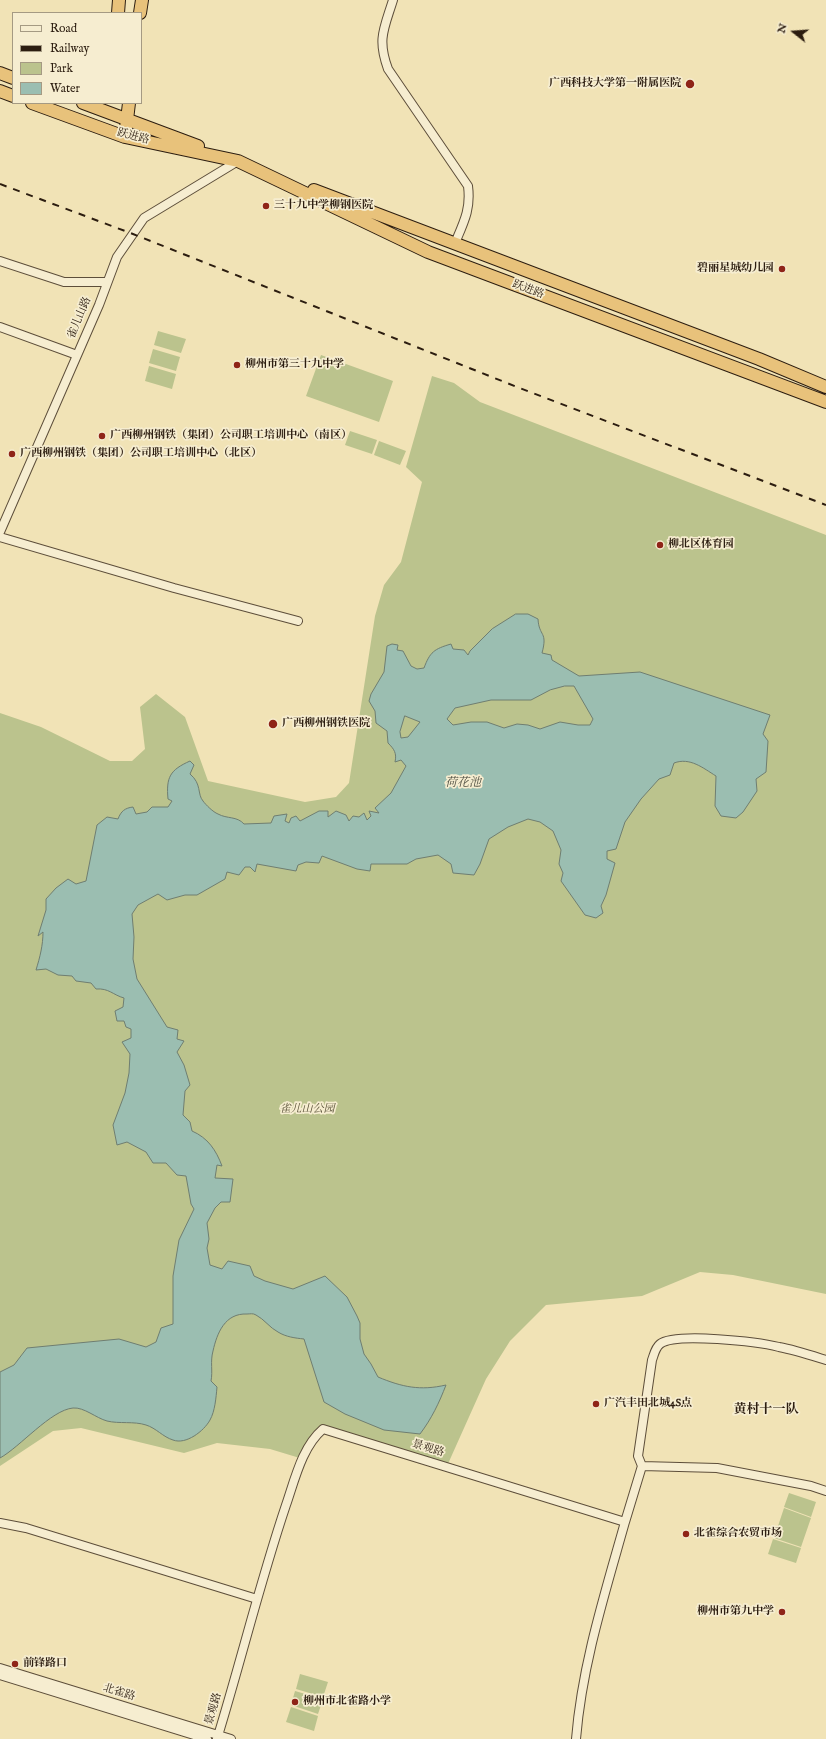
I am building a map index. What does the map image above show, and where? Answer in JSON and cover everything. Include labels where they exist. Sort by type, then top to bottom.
[{"type":"highway","points":[[118,12],[119,0]]},
{"type":"highway","points":[[140,12],[142,0]]},
{"type":"highway","points":[[0,73],[12,78]]},
{"type":"highway","points":[[0,91],[12,96]]},
{"type":"highway","name":"跃进路","points":[[35,104],[125,137],[238,161],[428,252],[826,402]]},
{"type":"highway","name":"跃进路","points":[[88,104],[104,107],[127,120],[759,359],[826,387]]},
{"type":"highway","points":[[125,137],[129,104]]},
{"type":"highway","points":[[102,128],[104,107]]},
{"type":"street","points":[[393,0],[381,37],[382,55],[388,69],[468,186],[470,200],[455,243]]},
{"type":"street","name":"雀儿山路","points":[[0,532],[77,355],[117,257],[144,218],[238,161]]},
{"type":"street","points":[[0,261],[64,282],[107,282]]},
{"type":"street","points":[[0,327],[77,355]]},
{"type":"street","points":[[0,537],[174,588],[298,621]]},
{"type":"street","points":[[576,1739],[578,1713],[595,1631],[642,1466],[638,1456],[652,1360],[660,1343],[671,1340],[688,1339],[751,1342],[778,1346],[826,1360]]},
{"type":"street","name":"景观路","points":[[217,1737],[274,1538],[299,1468],[314,1437],[323,1429],[625,1522]]},
{"type":"street","points":[[642,1466],[717,1468],[811,1486],[826,1491]]},
{"type":"street","points":[[0,1523],[26,1528],[257,1599]]},
{"type":"street","name":"北雀路","points":[[0,1668],[217,1737],[232,1739]]},
{"type":"street","name":"北雀路","points":[[0,1675],[207,1739]]},
{"type":"green space","points":[[158,331],[186,339],[181,353],[154,345]]},
{"type":"green space","points":[[153,349],[180,357],[176,371],[149,363]]},
{"type":"green space","points":[[321,355],[393,381],[379,422],[306,396]]},
{"type":"green space","points":[[149,366],[176,374],[172,389],[145,381]]},
{"type":"green space","name":"雀儿山公园","points":[[432,376],[454,383],[480,402],[826,535],[826,1294],[733,1275],[700,1272],[642,1296],[546,1305],[510,1341],[486,1379],[447,1466],[323,1429],[303,1459],[270,1449],[217,1443],[184,1453],[81,1428],[53,1431],[0,1466],[0,713],[41,727],[110,761],[132,761],[145,749],[140,707],[156,694],[185,717],[208,781],[305,802],[336,797],[349,783],[375,616],[384,585],[401,562],[422,482],[406,467]]},
{"type":"green space","points":[[350,431],[377,440],[372,454],[345,445]]},
{"type":"green space","points":[[379,441],[406,451],[400,465],[374,455]]},
{"type":"green space","points":[[789,1493],[816,1502],[811,1517],[784,1507]]},
{"type":"green space","points":[[784,1508],[811,1518],[801,1547],[774,1538]]},
{"type":"green space","points":[[773,1539],[801,1548],[796,1563],[768,1554]]},
{"type":"green space","points":[[300,1674],[328,1682],[323,1697],[296,1689]]},
{"type":"green space","points":[[295,1691],[323,1699],[318,1714],[291,1705]]},
{"type":"green space","points":[[291,1707],[318,1716],[314,1731],[286,1722]]},
{"type":"water","name":"荷花池","points":[[516,614],[528,614],[538,619],[540,629],[544,637],[542,653],[551,655],[552,660],[579,676],[640,672],[770,715],[763,734],[768,741],[766,772],[756,779],[757,791],[743,812],[736,818],[721,816],[715,806],[716,776],[691,762],[685,761],[674,763],[670,775],[659,779],[641,799],[625,822],[616,849],[607,851],[607,859],[615,863],[606,895],[601,906],[603,913],[596,918],[585,915],[561,881],[563,873],[559,864],[561,850],[553,831],[540,822],[528,819],[508,827],[489,839],[480,864],[474,875],[453,873],[451,864],[438,855],[416,859],[407,864],[371,864],[370,871],[357,869],[322,856],[319,863],[306,862],[298,865],[296,871],[257,864],[255,872],[250,867],[245,867],[239,875],[227,872],[225,879],[197,895],[185,895],[167,900],[158,894],[138,905],[132,914],[134,937],[133,959],[137,979],[167,1027],[178,1030],[177,1039],[184,1041],[177,1052],[184,1065],[190,1085],[185,1091],[183,1115],[190,1122],[192,1131],[203,1137],[211,1145],[217,1155],[222,1166],[217,1165],[215,1178],[233,1179],[230,1202],[221,1202],[215,1208],[207,1223],[209,1239],[207,1248],[210,1265],[222,1269],[228,1261],[250,1266],[254,1276],[265,1281],[293,1289],[325,1276],[347,1297],[357,1316],[360,1323],[360,1339],[364,1354],[378,1377],[403,1386],[419,1388],[446,1385],[432,1416],[420,1434],[384,1430],[345,1414],[324,1402],[304,1339],[281,1334],[255,1314],[239,1315],[233,1317],[223,1325],[217,1337],[213,1351],[211,1381],[217,1387],[216,1400],[212,1416],[204,1428],[189,1439],[183,1441],[173,1440],[146,1425],[107,1421],[81,1409],[73,1408],[64,1410],[55,1415],[0,1458],[0,1372],[14,1365],[27,1348],[119,1339],[146,1347],[156,1342],[161,1328],[173,1324],[173,1276],[179,1240],[194,1209],[191,1204],[186,1176],[177,1175],[166,1163],[153,1163],[146,1152],[127,1142],[117,1145],[113,1125],[125,1093],[129,1073],[130,1054],[122,1042],[131,1038],[131,1029],[126,1027],[124,1021],[117,1021],[115,1011],[123,1007],[124,998],[108,991],[96,989],[91,983],[76,981],[72,976],[58,975],[46,969],[36,970],[41,951],[43,932],[38,936],[46,910],[46,899],[56,888],[68,879],[76,884],[86,881],[97,825],[107,817],[118,819],[122,812],[130,807],[133,807],[136,814],[147,812],[152,807],[168,807],[172,801],[168,799],[168,785],[171,775],[183,764],[190,761],[194,765],[190,774],[198,785],[201,798],[204,803],[221,816],[241,821],[244,824],[271,823],[274,816],[287,814],[285,821],[289,823],[291,818],[296,816],[300,821],[319,811],[328,811],[328,817],[336,811],[346,815],[349,821],[353,816],[359,817],[364,813],[367,820],[371,816],[369,811],[379,813],[375,808],[391,793],[406,766],[401,760],[395,762],[395,754],[388,743],[387,731],[376,723],[375,711],[369,701],[371,694],[384,672],[387,646],[392,644],[398,645],[397,650],[403,651],[411,666],[417,669],[424,668],[428,658],[433,652],[451,644],[453,649],[464,650],[468,655],[470,651],[492,629]],"holes":[[[565,686],[574,686],[593,719],[590,725],[560,722],[540,729],[528,725],[517,724],[504,728],[487,722],[471,722],[453,725],[447,719],[455,708],[491,700],[531,700],[550,690]],[[405,716],[420,722],[408,737],[401,738],[400,732]]]},
{"type":"railway","points":[[0,184],[133,234],[517,387],[826,505]]},
{"type":"place","name":"广西科技大学第一附属医院","points":[[690,84]]},
{"type":"place","name":"三十九中学柳钢医院","points":[[266,206]]},
{"type":"place","name":"碧丽星城幼儿园","points":[[782,269]]},
{"type":"place","name":"柳州市第三十九中学","points":[[237,365]]},
{"type":"place","name":"广西柳州钢铁（集团）公司职工培训中心（南区）","points":[[102,436]]},
{"type":"place","name":"广西柳州钢铁（集团）公司职工培训中心（北区）","points":[[12,454]]},
{"type":"place","name":"柳北区体育园","points":[[660,545]]},
{"type":"place","name":"广西柳州钢铁医院","points":[[273,724]]},
{"type":"place","name":"广汽丰田北城4S点","points":[[596,1404]]},
{"type":"place","name":"北雀综合农贸市场","points":[[686,1534]]},
{"type":"place","name":"柳州市第九中学","points":[[782,1612]]},
{"type":"place","name":"前锋路口","points":[[15,1664]]},
{"type":"place","name":"柳州市北雀路小学","points":[[295,1702]]},
{"type":"district","name":"黄村十一队","points":[[766,1410]]}]
